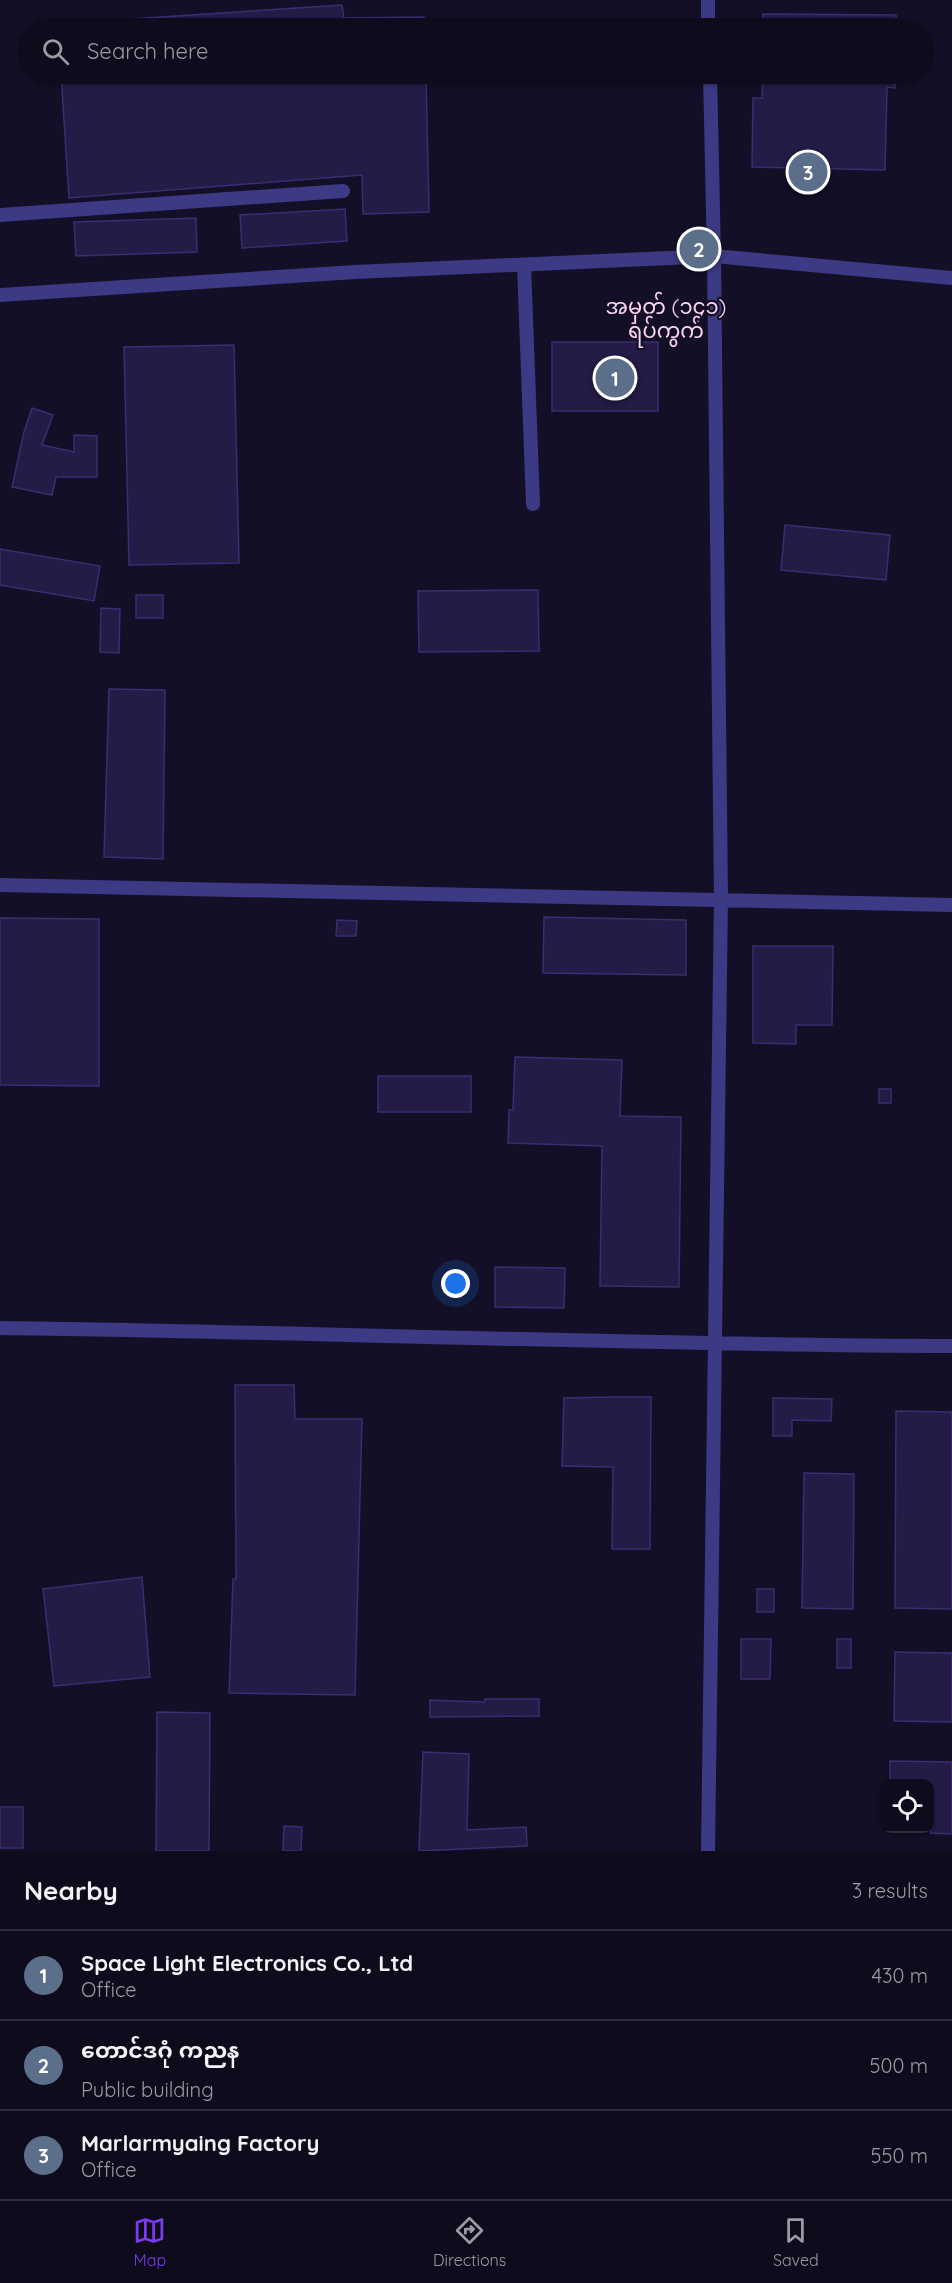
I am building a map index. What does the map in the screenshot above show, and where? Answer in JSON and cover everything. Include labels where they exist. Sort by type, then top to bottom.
[{"type":"street","points":[[708,0],[708,18]]},
{"type":"street","points":[[708,1851],[721,899],[710,84]]},
{"type":"street","points":[[0,215],[343,191]]},
{"type":"street","points":[[0,295],[714,256],[952,278]]},
{"type":"street","points":[[525,265],[532,504]]},
{"type":"street","points":[[0,885],[952,905]]},
{"type":"street","points":[[0,1328],[251,1331],[716,1345],[952,1346]]},
{"type":"building","points":[[342,5],[344,18],[146,18]]},
{"type":"building","points":[[763,14],[896,15],[896,18],[763,18]]},
{"type":"building","points":[[424,17],[424,18],[344,18]]},
{"type":"building","points":[[62,84],[426,84],[429,212],[363,214],[362,175],[69,198]]},
{"type":"building","points":[[763,84],[895,84],[895,88],[887,87],[885,170],[752,167],[753,98],[762,98]]},
{"type":"building","points":[[345,209],[347,241],[242,248],[240,215]]},
{"type":"building","points":[[196,218],[197,252],[76,256],[74,222]]},
{"type":"building","points":[[552,342],[658,342],[658,411],[552,411]]},
{"type":"building","points":[[234,345],[239,563],[129,565],[124,347]]},
{"type":"building","points":[[32,408],[53,415],[42,445],[74,452],[74,435],[97,436],[97,477],[56,477],[52,495],[12,487],[24,432]]},
{"type":"building","points":[[785,525],[890,535],[886,580],[781,570]]},
{"type":"building","points":[[0,549],[100,566],[94,601],[0,585]]},
{"type":"building","points":[[538,590],[539,651],[419,652],[418,591]]},
{"type":"building","points":[[136,595],[163,595],[163,618],[136,618]]},
{"type":"building","points":[[101,608],[120,609],[119,653],[100,652]]},
{"type":"building","points":[[109,689],[165,690],[163,859],[104,857]]},
{"type":"building","points":[[544,917],[686,920],[686,975],[543,973]]},
{"type":"building","points":[[0,918],[99,919],[99,1086],[0,1085]]},
{"type":"building","points":[[337,920],[357,921],[356,936],[336,936]]},
{"type":"building","points":[[753,946],[833,946],[832,1025],[796,1025],[796,1044],[753,1043]]},
{"type":"building","points":[[515,1057],[622,1060],[620,1116],[681,1117],[679,1287],[600,1286],[602,1146],[508,1143],[509,1110],[513,1110]]},
{"type":"building","points":[[378,1076],[471,1076],[471,1112],[378,1112]]},
{"type":"building","points":[[879,1089],[891,1089],[891,1103],[879,1103]]},
{"type":"building","points":[[495,1267],[565,1268],[564,1308],[495,1307]]},
{"type":"building","points":[[235,1385],[294,1385],[295,1419],[362,1419],[355,1695],[229,1693],[233,1579],[236,1579]]},
{"type":"building","points":[[651,1397],[650,1549],[612,1549],[613,1467],[562,1466],[564,1398]]},
{"type":"building","points":[[773,1398],[832,1399],[831,1421],[792,1420],[792,1436],[773,1436]]},
{"type":"building","points":[[896,1411],[952,1412],[952,1609],[895,1608]]},
{"type":"building","points":[[804,1473],[854,1474],[853,1609],[802,1608]]},
{"type":"building","points":[[142,1577],[150,1677],[54,1686],[43,1589]]},
{"type":"building","points":[[757,1589],[774,1589],[774,1612],[757,1612]]},
{"type":"building","points":[[741,1639],[771,1639],[770,1679],[741,1679]]},
{"type":"building","points":[[837,1639],[851,1639],[851,1668],[837,1668]]},
{"type":"building","points":[[895,1652],[952,1653],[952,1722],[894,1721]]},
{"type":"building","points":[[485,1699],[539,1699],[539,1716],[430,1717],[430,1700],[485,1702]]},
{"type":"building","points":[[157,1712],[210,1713],[209,1851],[156,1851]]},
{"type":"building","points":[[423,1752],[469,1754],[467,1830],[526,1827],[527,1846],[419,1851]]},
{"type":"building","points":[[890,1761],[952,1762],[952,1834],[930,1833],[934,1833],[934,1779],[890,1779]]},
{"type":"building","points":[[0,1807],[23,1807],[23,1848],[0,1848]]},
{"type":"building","points":[[284,1826],[302,1827],[301,1851],[283,1851]]},
{"type":"place","name":"Marlarmyaing Factory","points":[[808,172]]},
{"type":"place","name":"တောင်ဒဂုံ ကညန","points":[[699,249]]},
{"type":"place","name":"Space Light Electronics Co., Ltd","points":[[615,378]]},
{"type":"district","name":"အမှတ် (၁၄၁) ရပ်ကွက်","points":[[666,319]]}]
